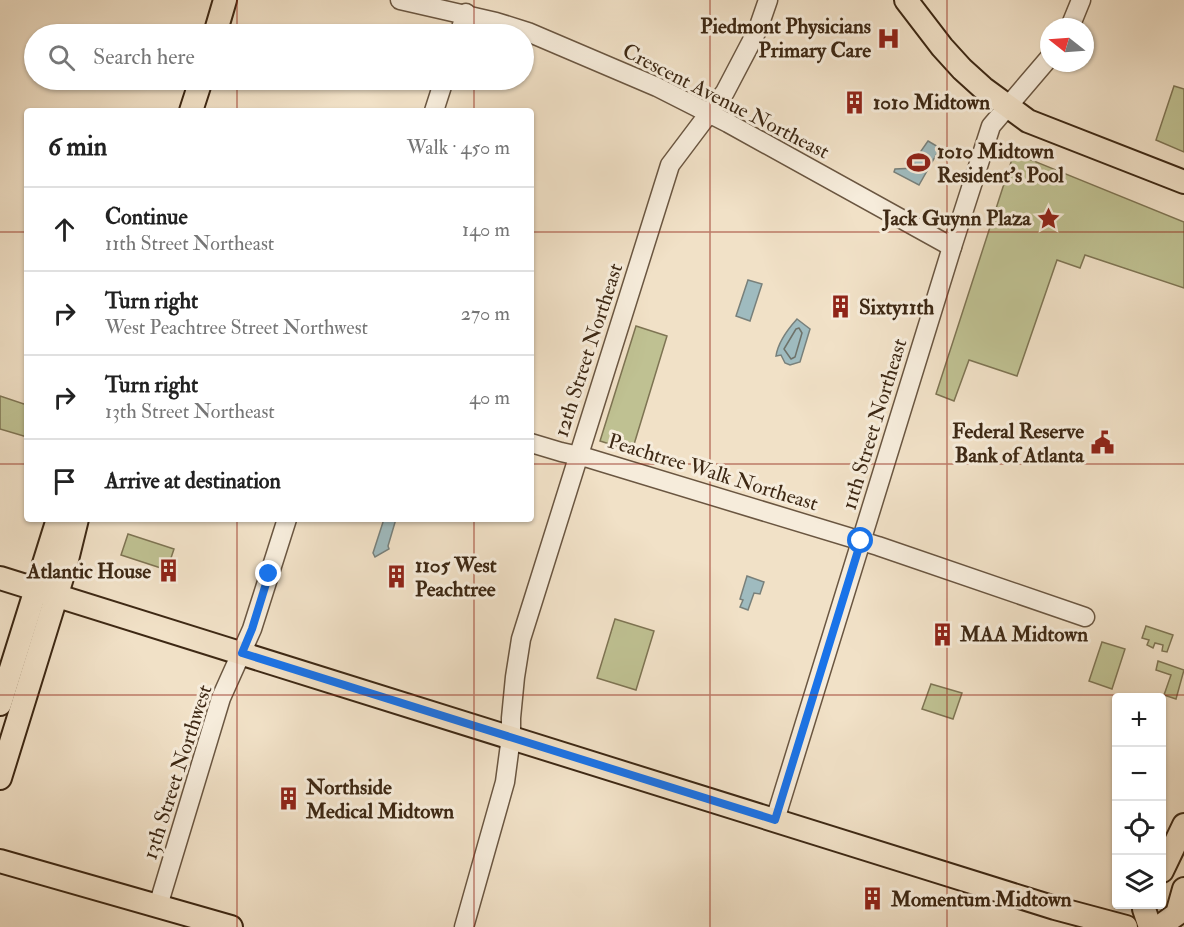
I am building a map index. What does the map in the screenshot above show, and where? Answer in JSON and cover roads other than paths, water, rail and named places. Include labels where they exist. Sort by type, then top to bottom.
[{"type":"main road","points":[[217,24],[225,0]]},
{"type":"main road","points":[[906,0],[962,69],[1028,122],[1184,182]]},
{"type":"main road","points":[[192,108],[198,90]]},
{"type":"main road","points":[[0,778],[46,592],[58,522]]},
{"type":"main road","points":[[0,705],[76,522]]},
{"type":"main road","points":[[0,578],[1056,908],[1126,927]]},
{"type":"main road","points":[[1166,861],[1184,825]]},
{"type":"main road","points":[[0,861],[231,927]]},
{"type":"main road","points":[[1158,927],[1177,914],[1184,889]]},
{"type":"main road","points":[[1144,909],[1149,927]]},
{"type":"street","name":"Crescent Avenue Northeast","points":[[400,0],[500,24]]},
{"type":"street","name":"12th Street Northeast","points":[[464,927],[505,782],[512,737],[511,718],[521,639],[670,165],[725,92],[758,30],[768,0]]},
{"type":"street","points":[[1074,18],[1081,0]]},
{"type":"street","points":[[462,24],[466,14]]},
{"type":"street","name":"Crescent Avenue Northeast","points":[[534,35],[657,87],[709,113],[952,247]]},
{"type":"street","name":"11th Street Northeast","points":[[775,820],[952,247],[992,126],[1006,106],[1040,68]]},
{"type":"street","points":[[435,108],[441,90]]},
{"type":"street","name":"Peachtree Walk Northeast","points":[[534,444],[861,541],[1084,617]]},
{"type":"street","name":"13th Street Northwest","points":[[158,906],[221,698],[252,629],[286,522]]},
{"type":"water","name":"1010 Midtown Resident's Pool","points":[[928,141],[940,148],[919,185],[894,172],[895,169],[916,168],[915,164],[907,165],[906,161],[919,154]]},
{"type":"water","points":[[748,280],[762,284],[750,321],[736,316]]},
{"type":"water","points":[[797,319],[810,329],[800,362],[790,365],[785,363],[781,355],[776,356],[781,341]]},
{"type":"water","points":[[383,522],[395,522],[389,549],[375,557],[373,553]]},
{"type":"water","points":[[747,576],[764,582],[760,594],[754,593],[748,610],[740,607]]},
{"type":"place","name":"Piedmont Physicians Primary Care","points":[[889,38]]},
{"type":"place","name":"1010 Midtown","points":[[855,102]]},
{"type":"place","name":"1010 Midtown Resident's Pool","points":[[919,163]]},
{"type":"place","name":"Jack Guynn Plaza","points":[[1049,218]]},
{"type":"place","name":"Sixty11th","points":[[841,307]]},
{"type":"place","name":"Federal Reserve Bank of Atlanta","points":[[1102,443]]},
{"type":"place","name":"Atlantic House","points":[[169,571]]},
{"type":"place","name":"1105 West Peachtree","points":[[397,577]]},
{"type":"place","name":"MAA Midtown","points":[[942,634]]},
{"type":"place","name":"Northside Medical Midtown","points":[[288,799]]},
{"type":"place","name":"Momentum Midtown","points":[[873,899]]}]
